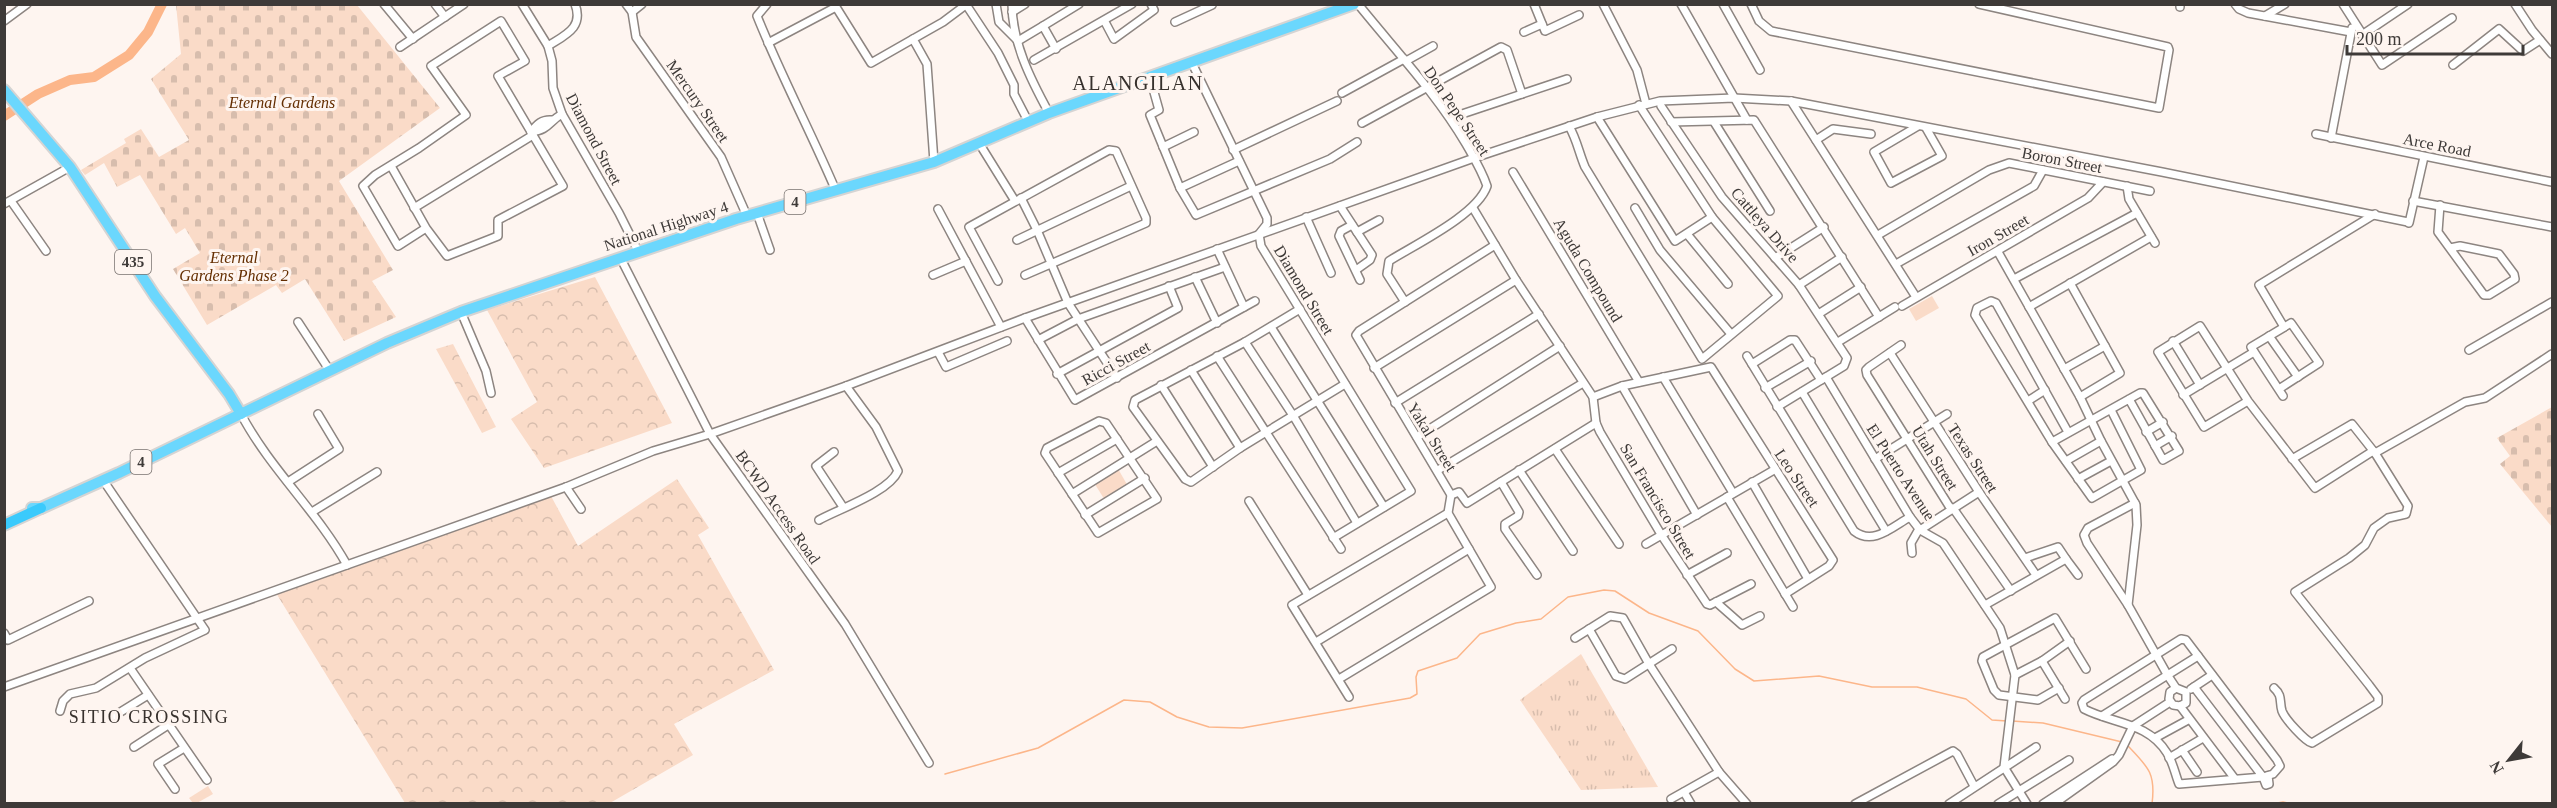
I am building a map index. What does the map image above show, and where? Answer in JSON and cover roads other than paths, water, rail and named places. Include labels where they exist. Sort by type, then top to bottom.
[{"type":"highway","points":[[4,522],[39,511]]},
{"type":"main road","name":"National Highway 4","points":[[4,529],[387,343],[461,312],[752,214],[934,162],[1049,113],[1151,82],[1192,63],[1342,7],[1356,4]]},
{"type":"main road","name":"435","points":[[7,93],[70,167],[155,296],[229,394],[241,414]]},
{"type":"street","points":[[4,21],[27,4]]},
{"type":"street","points":[[384,4],[413,39]]},
{"type":"street","points":[[435,4],[445,16]]},
{"type":"street","points":[[400,47],[464,4]]},
{"type":"street","name":"Diamond Street","points":[[522,4],[548,46],[552,61],[553,88],[562,114],[619,213],[638,251]]},
{"type":"street","points":[[548,46],[573,30],[578,23],[575,4]]},
{"type":"street","name":"Mercury Street","points":[[626,4],[632,12],[636,37],[721,157],[770,250]]},
{"type":"street","points":[[632,12],[642,4]]},
{"type":"street","points":[[767,4],[758,16],[768,44],[808,126],[836,191]]},
{"type":"street","points":[[996,4],[999,22],[1018,41]]},
{"type":"street","points":[[1025,4],[1012,8],[1018,41],[1029,76],[1049,113]]},
{"type":"street","points":[[1018,41],[1079,4]]},
{"type":"street","points":[[1034,60],[1056,50],[1131,4]]},
{"type":"street","points":[[1104,22],[1114,39],[1154,10],[1151,4]]},
{"type":"street","name":"Don Pepe Street","points":[[1356,4],[1428,87],[1474,158],[1487,186],[1473,208]]},
{"type":"street","points":[[1534,4],[1545,31],[1579,15]]},
{"type":"street","points":[[1569,126],[1578,142],[1580,156],[1585,167],[1701,359],[1778,296],[1712,217],[1642,105],[1637,70],[1603,4]]},
{"type":"street","points":[[1681,4],[1734,98],[1824,227],[1879,316]]},
{"type":"street","points":[[1723,4],[1760,70]]},
{"type":"street","points":[[1751,4],[1759,21],[1771,31],[2159,108],[2168,47],[1979,4]]},
{"type":"street","points":[[2235,4],[2243,12],[2351,32]]},
{"type":"street","points":[[2265,16],[2285,4]]},
{"type":"street","points":[[2362,35],[2408,4]]},
{"type":"street","points":[[2515,4],[2540,40],[2553,54]]},
{"type":"street","points":[[768,44],[836,7],[840,9],[872,63],[967,5],[998,53],[1028,121]]},
{"type":"street","points":[[1175,21],[1202,7],[1212,5]]},
{"type":"street","points":[[2345,5],[2382,65],[2452,18]]},
{"type":"street","points":[[391,166],[426,228],[447,256],[498,236],[498,220],[563,186],[498,76],[525,61],[501,21],[432,65],[466,115],[375,175],[363,186],[398,246],[426,228]]},
{"type":"street","points":[[2331,138],[2354,21]]},
{"type":"street","points":[[1524,32],[1542,24]]},
{"type":"street","points":[[1042,26],[1056,50]]},
{"type":"street","points":[[2453,65],[2499,29],[2523,51],[2540,40]]},
{"type":"street","points":[[914,39],[927,63],[934,162]]},
{"type":"street","points":[[1342,93],[1433,46]]},
{"type":"street","points":[[1362,123],[1501,47],[1507,50],[1522,94]]},
{"type":"street","name":"Diamond Street","points":[[1192,63],[1233,150],[1256,191],[1267,218],[1267,224],[1259,234],[1261,246],[1411,491],[1384,507]]},
{"type":"street","points":[[1450,118],[1567,79]]},
{"type":"street","points":[[1151,82],[1159,110],[1150,115],[1180,188],[1196,215],[1330,159],[1358,142]]},
{"type":"street","points":[[4,687],[566,488],[653,451],[710,434],[846,387],[1025,318],[1259,234],[1569,126],[1642,105],[1734,98],[1791,102],[2374,214],[2409,224],[2424,157]]},
{"type":"street","points":[[1233,150],[1337,101]]},
{"type":"street","points":[[1791,102],[1916,297]]},
{"type":"street","name":"Cattleya Drive","points":[[1661,106],[1722,197],[1799,285],[1838,342],[1847,362],[1823,378]]},
{"type":"street","points":[[414,208],[532,133],[537,123],[545,119],[552,120],[562,114]]},
{"type":"street","points":[[1597,117],[1675,241],[1712,217]]},
{"type":"street","points":[[1671,122],[1751,120]]},
{"type":"street","points":[[1714,122],[1770,211]]},
{"type":"street","points":[[1918,126],[1874,152],[1892,183],[1942,156],[1926,128]]},
{"type":"street","points":[[1815,140],[1833,129],[1871,134]]},
{"type":"street","points":[[1163,147],[1194,132]]},
{"type":"street","name":"Arce Road","points":[[2316,135],[2553,182]]},
{"type":"street","points":[[979,143],[1038,230],[1068,303],[1117,378]]},
{"type":"street","points":[[998,280],[969,227],[1113,149],[1146,218],[1146,223],[1025,275]]},
{"type":"street","points":[[1180,188],[1239,161]]},
{"type":"street","name":"Boron Street","points":[[1878,235],[1995,167],[2017,164],[2150,191]]},
{"type":"street","points":[[46,251],[8,202],[70,167]]},
{"type":"street","points":[[1896,264],[2034,186],[2043,170]]},
{"type":"street","name":"Aguda Compound","points":[[1513,172],[1640,382]]},
{"type":"street","name":"Iron Street","points":[[1838,342],[1879,316],[1998,252],[2088,198],[2103,182]]},
{"type":"street","points":[[1017,240],[1131,186]]},
{"type":"street","points":[[2029,307],[2153,240],[2127,196],[2127,186]]},
{"type":"street","points":[[2413,201],[2553,227]]},
{"type":"street","points":[[2440,205],[2437,229],[2450,248],[2485,296],[2515,279],[2514,274],[2499,254],[2460,246],[2450,248]]},
{"type":"street","points":[[1340,206],[1372,258],[1356,270]]},
{"type":"street","points":[[1495,245],[1405,302],[1387,274],[1389,261],[1473,208],[1516,280],[1593,397],[1622,386],[1663,377],[1793,607]]},
{"type":"street","points":[[1635,208],[1660,250],[1731,334]]},
{"type":"street","points":[[938,209],[1001,327]]},
{"type":"street","points":[[2013,279],[2137,213]]},
{"type":"street","points":[[2284,327],[2259,285],[2374,214]]},
{"type":"street","points":[[1306,218],[1331,273]]},
{"type":"street","points":[[1357,232],[1379,220]]},
{"type":"street","points":[[1352,225],[1341,231],[1339,236],[1360,280]]},
{"type":"street","points":[[1775,258],[1824,227]]},
{"type":"street","points":[[1687,234],[1728,284]]},
{"type":"street","points":[[1217,249],[1244,307]]},
{"type":"street","points":[[1998,252],[2080,397],[2111,461],[2135,503],[2137,525],[2128,605]]},
{"type":"street","name":"BCWD Access Road","points":[[620,257],[710,434],[845,624],[929,763]]},
{"type":"street","points":[[1799,285],[1842,257]]},
{"type":"street","points":[[933,276],[966,261]]},
{"type":"street","points":[[1038,340],[1078,319],[1225,267]]},
{"type":"street","points":[[1195,277],[1217,323]]},
{"type":"street","points":[[1374,368],[1516,280]]},
{"type":"street","points":[[2070,283],[2120,373],[2080,397]]},
{"type":"street","points":[[1057,374],[1178,308],[1169,286]]},
{"type":"street","points":[[1820,313],[1861,287]]},
{"type":"street","name":"Ricci Street","points":[[1025,318],[1057,374],[1075,400],[1254,301]]},
{"type":"street","points":[[2068,432],[1996,303],[1991,301],[1977,308],[1975,315],[2052,442],[2092,498],[2139,473],[2141,467],[2110,410]]},
{"type":"street","name":"Yakal Street","points":[[1405,302],[1356,335],[1451,495],[1448,513]]},
{"type":"street","points":[[2469,350],[2553,302]]},
{"type":"street","points":[[1300,309],[1245,342],[1161,385],[1133,403],[1133,407],[1188,481],[1345,384]]},
{"type":"street","points":[[461,312],[486,371],[491,393]]},
{"type":"street","points":[[1395,403],[1539,314]]},
{"type":"street","points":[[298,322],[330,371]]},
{"type":"street","points":[[2279,389],[2319,363],[2291,323],[2251,347],[2283,396]]},
{"type":"street","points":[[2248,400],[2204,427],[2158,355],[2160,350],[2200,326],[2248,400],[2316,488],[2374,452],[2465,402],[2486,398],[2553,354]]},
{"type":"street","points":[[1272,327],[1384,507],[1333,538]]},
{"type":"street","points":[[2269,336],[2298,377]]},
{"type":"street","name":"El Puerto Avenue","points":[[1752,364],[1790,340],[1795,340],[1823,378],[1910,517],[1920,529],[1942,543],[2000,628],[2015,675],[2004,767]]},
{"type":"street","points":[[938,352],[946,367],[1007,341]]},
{"type":"street","points":[[2173,341],[2200,385]]},
{"type":"street","points":[[1245,342],[1294,417],[1357,523]]},
{"type":"street","name":"Utah Street","points":[[1900,345],[1866,370],[1952,509],[2011,591]]},
{"type":"street","points":[[1417,437],[1560,346]]},
{"type":"street","points":[[2064,369],[2105,346]]},
{"type":"street","points":[[2183,395],[2254,352]]},
{"type":"street","name":"Texas Street","points":[[1890,353],[1979,492],[2036,575]]},
{"type":"street","points":[[1217,356],[1341,549]]},
{"type":"street","points":[[1747,356],[1854,531],[1864,538],[1874,538],[1910,517]]},
{"type":"street","points":[[1765,388],[1811,361]]},
{"type":"street","name":"Leo Street","points":[[1663,377],[1711,367],[1833,560],[1829,566],[1785,594]]},
{"type":"street","points":[[1191,370],[1240,448]]},
{"type":"street","points":[[1777,407],[1823,378]]},
{"type":"street","points":[[1438,470],[1583,382]]},
{"type":"street","points":[[1161,385],[1213,467]]},
{"type":"street","points":[[1622,386],[1697,515]]},
{"type":"street","points":[[819,520],[880,489],[891,482],[898,471],[876,427],[846,387]]},
{"type":"street","points":[[2028,401],[2046,390]]},
{"type":"street","points":[[1802,392],[1886,531]]},
{"type":"street","points":[[2052,442],[2128,399],[2143,393],[2172,436],[2179,452],[2166,460],[2162,458],[2128,399]]},
{"type":"street","name":"San Francisco Street","points":[[1593,397],[1596,423],[1662,536],[1707,604],[1716,602]]},
{"type":"street","points":[[241,414],[255,440],[334,541],[347,565]]},
{"type":"street","points":[[288,482],[339,449],[318,414]]},
{"type":"street","points":[[1875,459],[1947,414]]},
{"type":"street","points":[[1103,421],[1117,439],[1157,498],[1098,533],[1045,450],[1103,421]]},
{"type":"street","points":[[2146,432],[2163,422]]},
{"type":"street","points":[[1451,495],[1459,492],[1467,503],[1596,423]]},
{"type":"street","points":[[2274,688],[2280,696],[2284,714],[2306,741],[2312,743],[2378,703],[2378,697],[2295,592],[2349,558],[2365,544],[2374,528],[2388,518],[2406,514],[2408,506],[2374,452],[2352,424],[2292,459]]},
{"type":"street","points":[[2155,446],[2172,436]]},
{"type":"street","points":[[1058,473],[1117,439]]},
{"type":"street","points":[[1072,494],[1157,441]]},
{"type":"street","points":[[2066,462],[2101,441]]},
{"type":"street","points":[[1555,449],[1620,544]]},
{"type":"street","points":[[834,452],[816,466],[843,507]]},
{"type":"street","points":[[2078,479],[2111,461]]},
{"type":"street","points":[[1519,470],[1573,551]]},
{"type":"street","points":[[1646,544],[1774,470]]},
{"type":"street","points":[[312,512],[377,472]]},
{"type":"street","points":[[1085,515],[1145,478]]},
{"type":"street","points":[[60,711],[63,701],[70,694],[89,691],[145,658],[205,630],[199,617],[103,480]]},
{"type":"street","points":[[1501,482],[1519,512],[1518,516],[1504,526],[1537,574]]},
{"type":"street","points":[[1752,482],[1808,579]]},
{"type":"street","points":[[566,488],[581,509]]},
{"type":"street","points":[[1912,553],[1911,543],[1920,529],[1979,492]]},
{"type":"street","points":[[1249,501],[1308,595]]},
{"type":"street","points":[[2135,503],[2088,528],[2084,536],[2128,605],[2168,676],[2176,688],[2186,692]]},
{"type":"street","points":[[1339,679],[1491,587],[1448,513],[1292,604],[1349,697]]},
{"type":"street","points":[[2025,558],[2058,547],[2078,575]]},
{"type":"street","points":[[1316,642],[1469,549]]},
{"type":"street","points":[[1687,575],[1726,553]]},
{"type":"street","points":[[1984,605],[2066,559]]},
{"type":"street","points":[[1751,584],[1716,602],[1742,625],[1760,616]]},
{"type":"street","points":[[4,633],[8,640],[89,601]]},
{"type":"street","points":[[1575,638],[1610,616],[1623,618],[1649,664],[1719,772],[1747,804]]},
{"type":"street","points":[[2059,688],[2041,699],[2013,698],[1996,693],[1982,661],[1985,654],[2055,618],[2086,669]]},
{"type":"street","points":[[1589,629],[1616,676],[1620,678],[1625,679],[1672,649]]},
{"type":"street","points":[[2181,639],[2186,640],[2279,763],[2278,770],[2265,777],[2179,784],[2169,758],[2155,738],[2133,726],[2084,710],[2082,706],[2084,700],[2155,655],[2181,639]]},
{"type":"street","points":[[2015,675],[2042,661],[2070,641]]},
{"type":"street","points":[[2102,716],[2198,656]]},
{"type":"street","points":[[2042,661],[2065,699]]},
{"type":"street","points":[[130,668],[207,780]]},
{"type":"street","points":[[2186,692],[2212,675]]},
{"type":"street","points":[[2194,687],[2265,777]]},
{"type":"street","points":[[2170,702],[2169,695],[2176,688]]},
{"type":"street","points":[[2180,706],[2186,702],[2186,692]]},
{"type":"street","points":[[114,716],[148,695]]},
{"type":"street","points":[[2170,702],[2180,706],[2188,720],[2235,779]]},
{"type":"street","points":[[2054,804],[2106,768],[2119,755],[2133,726],[2170,702]]},
{"type":"street","points":[[2155,738],[2188,720]]},
{"type":"street","points":[[134,747],[168,725]]},
{"type":"street","points":[[2169,758],[2203,738]]},
{"type":"street","points":[[1949,804],[2036,747]]},
{"type":"street","points":[[175,789],[158,764],[184,748]]},
{"type":"street","points":[[2182,750],[2197,772]]},
{"type":"street","points":[[1855,804],[1953,752],[1958,754],[1974,786]]},
{"type":"street","points":[[2043,804],[2119,755]]},
{"type":"street","points":[[1998,804],[2069,760]]},
{"type":"street","points":[[2004,767],[2027,804]]},
{"type":"street","points":[[1671,799],[1719,772]]},
{"type":"street","points":[[1684,792],[1690,804]]},
{"type":"waterway","points":[[4,116],[38,94],[70,80],[94,77],[129,55],[148,32],[162,4]]},
{"type":"waterway","points":[[945,774],[1038,748],[1124,700],[1150,702],[1177,717],[1209,727],[1242,728],[1410,698],[1417,694],[1418,671],[1457,658],[1480,634],[1516,623],[1541,619],[1568,597],[1604,590],[1615,591],[1649,613],[1698,631],[1735,669],[1754,681],[1819,676],[1872,687],[1917,687],[1966,699],[1992,720],[2007,721]]},
{"type":"waterway","points":[[2012,721],[2043,723],[2122,742]]},
{"type":"waterway","points":[[2128,746],[2149,771],[2153,785],[2152,804]]},
{"type":"waterway","points":[[2271,804],[2283,802],[2293,804]]},
{"type":"district","name":"ALANGILAN","points":[[1138,83]]},
{"type":"district","name":"SITIO CROSSING","points":[[149,717]]},
{"type":"park label","name":"Eternal Gardens","points":[[282,102]]},
{"type":"park label","name":"Eternal Gardens Phase 2","points":[[234,266]]}]
